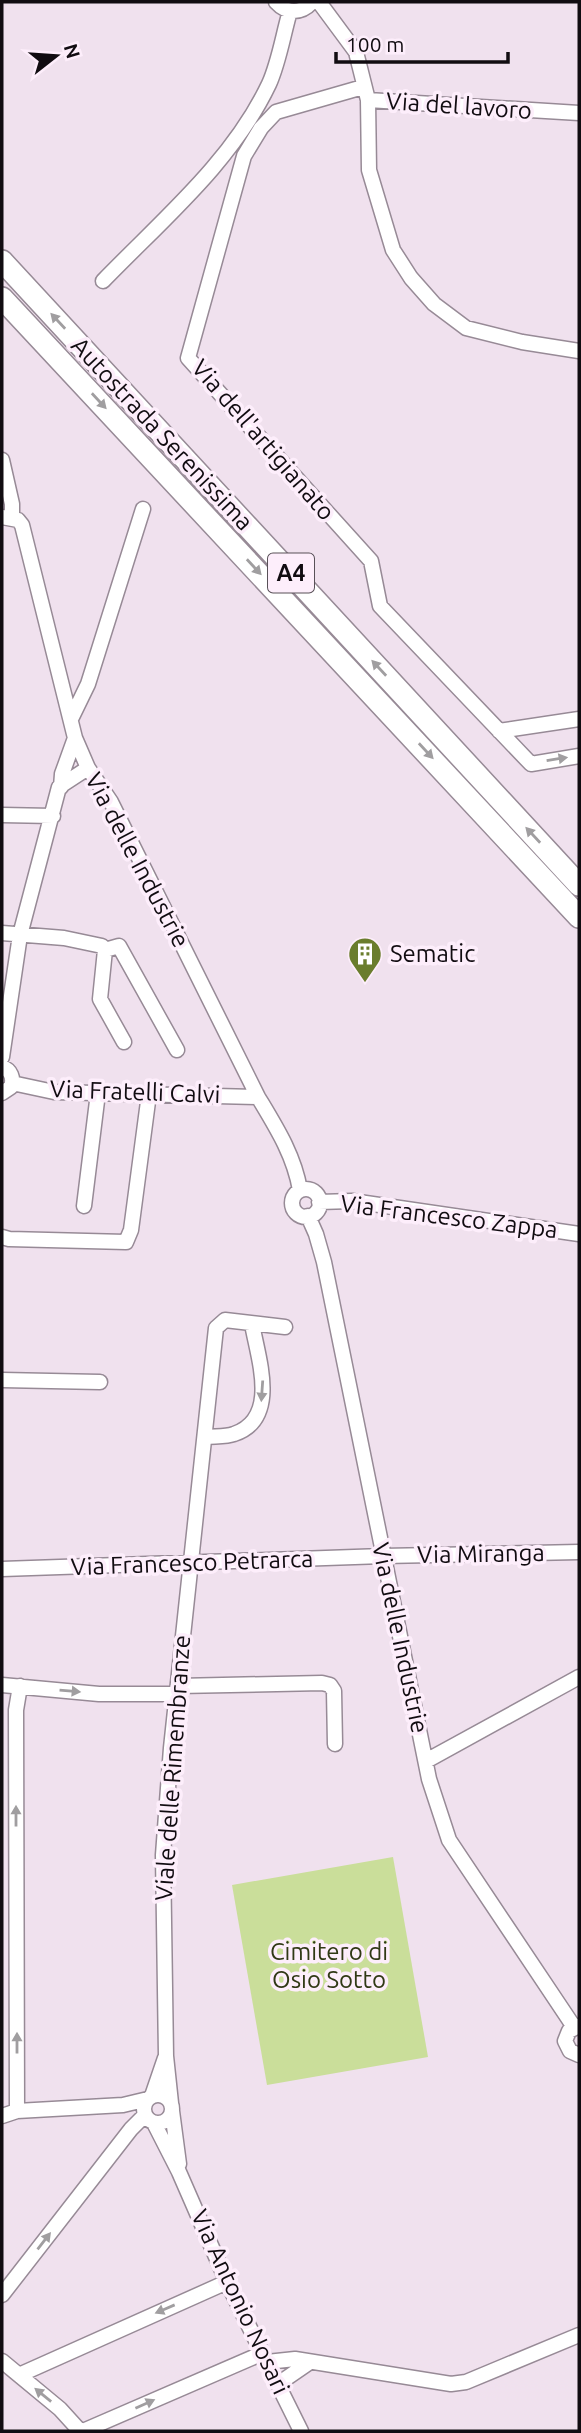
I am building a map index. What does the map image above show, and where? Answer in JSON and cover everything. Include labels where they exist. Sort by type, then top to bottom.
[{"type":"highway","name":"Autostrada Serenissima","points":[[2,261],[579,885]]},
{"type":"highway","name":"Autostrada Serenissima","points":[[2,298],[579,917]]},
{"type":"street","points":[[276,2],[290,11],[302,10],[312,2]]},
{"type":"street","name":"Via del lavoro","points":[[319,2],[356,52],[365,94],[579,113]]},
{"type":"street","points":[[103,281],[229,150],[256,109],[270,81],[290,11]]},
{"type":"street","points":[[365,94],[369,170],[393,250],[411,278],[434,304],[466,328],[522,342],[579,351]]},
{"type":"street","name":"Via dell'artigianato","points":[[365,94],[276,112],[261,128],[244,156],[188,358],[371,561],[380,606],[531,764],[579,756]]},
{"type":"street","points":[[2,460],[8,486],[7,518]]},
{"type":"street","points":[[2,502],[8,486]]},
{"type":"street","points":[[71,719],[89,684],[143,509]]},
{"type":"street","name":"Via delle Industrie","points":[[7,518],[22,525],[75,738],[88,768],[111,802],[258,1097],[286,1144],[297,1171],[300,1190],[293,1198],[293,1206],[297,1213],[308,1216],[324,1262],[426,1761],[449,1840],[576,2027],[567,2034],[565,2044],[570,2051],[579,2055]]},
{"type":"street","points":[[499,731],[579,719]]},
{"type":"street","points":[[2,1057],[20,935],[59,787],[75,738]]},
{"type":"street","points":[[59,787],[88,768]]},
{"type":"street","points":[[59,787],[80,781],[96,782]]},
{"type":"street","points":[[2,815],[53,816]]},
{"type":"street","points":[[2,933],[64,938],[102,946],[105,950],[100,999],[124,1042]]},
{"type":"street","points":[[105,950],[119,946],[177,1050]]},
{"type":"street","points":[[2,1067],[9,1072],[7,1088]]},
{"type":"street","name":"Via Fratelli Calvi","points":[[7,1088],[54,1092],[258,1097]]},
{"type":"street","points":[[84,1206],[99,1093]]},
{"type":"street","points":[[2,1237],[126,1242],[131,1230],[149,1094]]},
{"type":"street","points":[[300,1190],[313,1191],[319,1202],[318,1209],[308,1216]]},
{"type":"street","name":"Via Francesco Zappa","points":[[319,1202],[352,1201],[579,1234]]},
{"type":"street","name":"Viale delle Rimembranze","points":[[172,2107],[166,2056],[163,1855],[190,1564],[216,1328],[225,1320],[252,1324]]},
{"type":"street","points":[[206,1437],[234,1434],[252,1423],[260,1408],[264,1387],[252,1324],[285,1327]]},
{"type":"street","points":[[2,1380],[100,1382]]},
{"type":"street","name":"Via Miranga","points":[[383,1556],[579,1552]]},
{"type":"street","name":"Via Francesco Petrarca","points":[[2,1569],[383,1556]]},
{"type":"street","points":[[426,1761],[579,1678]]},
{"type":"street","points":[[2,1685],[99,1694],[322,1683],[330,1685],[334,1691],[335,1744]]},
{"type":"street","points":[[17,2111],[9,1853],[16,1710],[20,1686]]},
{"type":"street","name":"Viale delle Rimembranze","points":[[149,2109],[166,2056]]},
{"type":"street","points":[[2,2116],[17,2111],[122,2105],[149,2109],[166,2121],[172,2107],[163,2095],[149,2109],[2,2295]]},
{"type":"street","name":"Via Antonio Nosari","points":[[172,2107],[179,2172]]},
{"type":"street","name":"Via Antonio Nosari","points":[[149,2109],[227,2282],[301,2431]]},
{"type":"street","points":[[19,2375],[227,2282]]},
{"type":"street","points":[[2,2361],[60,2409],[81,2431],[265,2358],[335,2364],[451,2384],[466,2382],[579,2335]]},
{"type":"street","points":[[278,2384],[310,2362]]},
{"type":"green space","name":"Cimitero di Osio Sotto","points":[[393,1857],[428,2057],[267,2085],[232,1885]]},
{"type":"place","name":"Sematic","points":[[365,984]]}]
